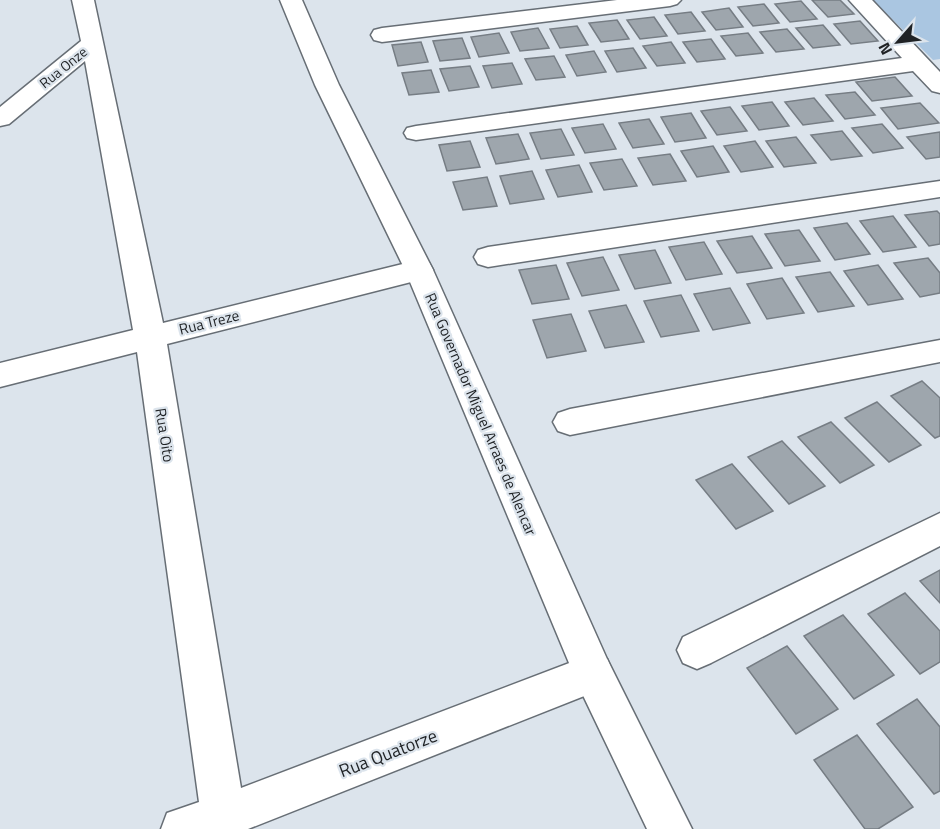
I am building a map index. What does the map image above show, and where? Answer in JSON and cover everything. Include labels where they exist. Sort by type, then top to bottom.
[{"type":"street","name":"Rua Onze","points":[[0,119],[93,43],[83,0]]},
{"type":"street","name":"Rua Governador Miguel Arraes de Alencar","points":[[291,0],[327,85],[419,270],[593,674],[670,829]]},
{"type":"street","points":[[382,35],[670,0]]},
{"type":"street","points":[[861,0],[940,86]]},
{"type":"street","name":"Rua Oito","points":[[93,43],[150,337],[224,823]]},
{"type":"street","points":[[416,133],[918,63]]},
{"type":"street","points":[[488,257],[940,189]]},
{"type":"street","name":"Rua Treze","points":[[0,375],[419,270]]},
{"type":"street","points":[[570,422],[940,351]]},
{"type":"street","points":[[697,650],[940,528]]},
{"type":"street","name":"Rua Quatorze","points":[[183,829],[224,823],[593,674]]},
{"type":"shaded area","points":[[873,0],[940,0],[940,59],[933,60]]},
{"type":"building","points":[[812,0],[840,0],[854,14],[828,17]]},
{"type":"building","points":[[801,1],[817,19],[790,22],[775,4]]},
{"type":"building","points":[[764,4],[779,23],[753,26],[738,7]]},
{"type":"building","points":[[729,8],[743,27],[716,30],[702,12]]},
{"type":"building","points":[[691,12],[705,31],[678,34],[665,15]]},
{"type":"building","points":[[654,17],[667,36],[640,39],[627,20]]},
{"type":"building","points":[[617,20],[629,39],[601,42],[589,23]]},
{"type":"building","points":[[860,21],[878,41],[851,44],[834,24]]},
{"type":"building","points":[[823,25],[840,45],[813,48],[796,28]]},
{"type":"building","points":[[577,26],[588,45],[560,48],[550,29]]},
{"type":"building","points":[[538,28],[549,48],[520,51],[511,32]]},
{"type":"building","points":[[787,29],[804,49],[776,52],[760,32]]},
{"type":"building","points":[[499,33],[509,53],[479,57],[471,37]]},
{"type":"building","points":[[748,33],[763,53],[736,56],[721,36]]},
{"type":"building","points":[[462,38],[470,58],[440,61],[433,41]]},
{"type":"building","points":[[711,39],[725,59],[697,62],[683,42]]},
{"type":"building","points":[[421,42],[428,62],[398,66],[392,45]]},
{"type":"building","points":[[671,42],[685,63],[657,66],[643,46]]},
{"type":"building","points":[[633,48],[646,68],[617,72],[605,51]]},
{"type":"building","points":[[594,51],[606,72],[577,76],[566,55]]},
{"type":"building","points":[[554,56],[565,77],[536,80],[525,59]]},
{"type":"building","points":[[512,63],[522,84],[492,88],[483,66]]},
{"type":"building","points":[[470,66],[479,87],[449,91],[440,69]]},
{"type":"building","points":[[431,70],[439,92],[409,95],[402,73]]},
{"type":"building","points":[[895,77],[912,96],[872,101],[856,82]]},
{"type":"building","points":[[855,92],[875,115],[845,119],[826,95]]},
{"type":"building","points":[[814,98],[833,121],[803,125],[785,102]]},
{"type":"building","points":[[772,102],[789,126],[759,130],[742,106]]},
{"type":"building","points":[[920,103],[939,123],[898,129],[881,108]]},
{"type":"building","points":[[730,107],[747,131],[717,135],[701,111]]},
{"type":"building","points":[[691,113],[706,138],[675,142],[661,117]]},
{"type":"building","points":[[649,119],[664,144],[633,148],[619,123]]},
{"type":"building","points":[[603,124],[616,149],[585,153],[572,128]]},
{"type":"building","points":[[882,124],[903,148],[873,153],[852,128]]},
{"type":"building","points":[[561,129],[574,155],[541,159],[530,133]]},
{"type":"building","points":[[842,131],[862,156],[831,160],[811,135]]},
{"type":"building","points":[[940,132],[940,157],[926,159],[907,137]]},
{"type":"building","points":[[518,134],[529,159],[496,164],[486,138]]},
{"type":"building","points":[[796,137],[816,163],[784,167],[766,141]]},
{"type":"building","points":[[470,141],[480,167],[447,171],[439,145]]},
{"type":"building","points":[[755,141],[773,167],[741,172],[724,146]]},
{"type":"building","points":[[713,146],[729,172],[697,177],[681,151]]},
{"type":"building","points":[[670,154],[686,181],[653,185],[638,158]]},
{"type":"building","points":[[622,159],[637,186],[604,190],[590,163]]},
{"type":"building","points":[[579,165],[592,192],[558,197],[546,170]]},
{"type":"building","points":[[532,171],[544,199],[510,204],[500,176]]},
{"type":"building","points":[[487,177],[497,206],[463,210],[453,182]]},
{"type":"building","points":[[937,211],[940,214],[940,244],[929,246],[905,215]]},
{"type":"building","points":[[893,216],[916,247],[883,252],[860,221]]},
{"type":"building","points":[[847,223],[870,254],[835,260],[814,228]]},
{"type":"building","points":[[799,230],[820,261],[785,266],[765,234]]},
{"type":"building","points":[[752,236],[772,268],[737,273],[717,241]]},
{"type":"building","points":[[704,242],[722,274],[686,280],[669,247]]},
{"type":"building","points":[[655,250],[671,283],[635,289],[619,255]]},
{"type":"building","points":[[603,257],[619,290],[582,296],[567,263]]},
{"type":"building","points":[[928,258],[940,273],[940,293],[920,297],[894,263]]},
{"type":"building","points":[[556,265],[569,299],[532,304],[519,270]]},
{"type":"building","points":[[878,265],[903,299],[868,305],[844,271]]},
{"type":"building","points":[[830,272],[854,306],[818,312],[796,277]]},
{"type":"building","points":[[782,278],[804,313],[767,319],[747,284]]},
{"type":"building","points":[[730,288],[750,323],[713,330],[694,294]]},
{"type":"building","points":[[681,295],[699,331],[661,337],[644,301]]},
{"type":"building","points":[[626,305],[644,342],[605,348],[589,311]]},
{"type":"building","points":[[571,314],[586,351],[547,358],[533,320]]},
{"type":"building","points":[[922,381],[940,398],[940,436],[935,438],[891,396]]},
{"type":"building","points":[[877,402],[921,445],[889,462],[845,418]]},
{"type":"building","points":[[831,422],[874,465],[840,483],[798,437]]},
{"type":"building","points":[[782,441],[825,486],[789,504],[748,457]]},
{"type":"building","points":[[732,464],[773,511],[736,529],[696,480]]},
{"type":"building","points":[[940,570],[940,603],[920,581]]},
{"type":"building","points":[[905,593],[940,631],[940,662],[920,674],[868,614]]},
{"type":"building","points":[[843,615],[894,675],[854,699],[804,636]]},
{"type":"building","points":[[787,646],[838,709],[796,734],[747,668]]},
{"type":"building","points":[[917,699],[940,727],[940,791],[934,794],[877,724]]},
{"type":"building","points":[[857,735],[913,807],[878,829],[865,829],[814,760]]}]
